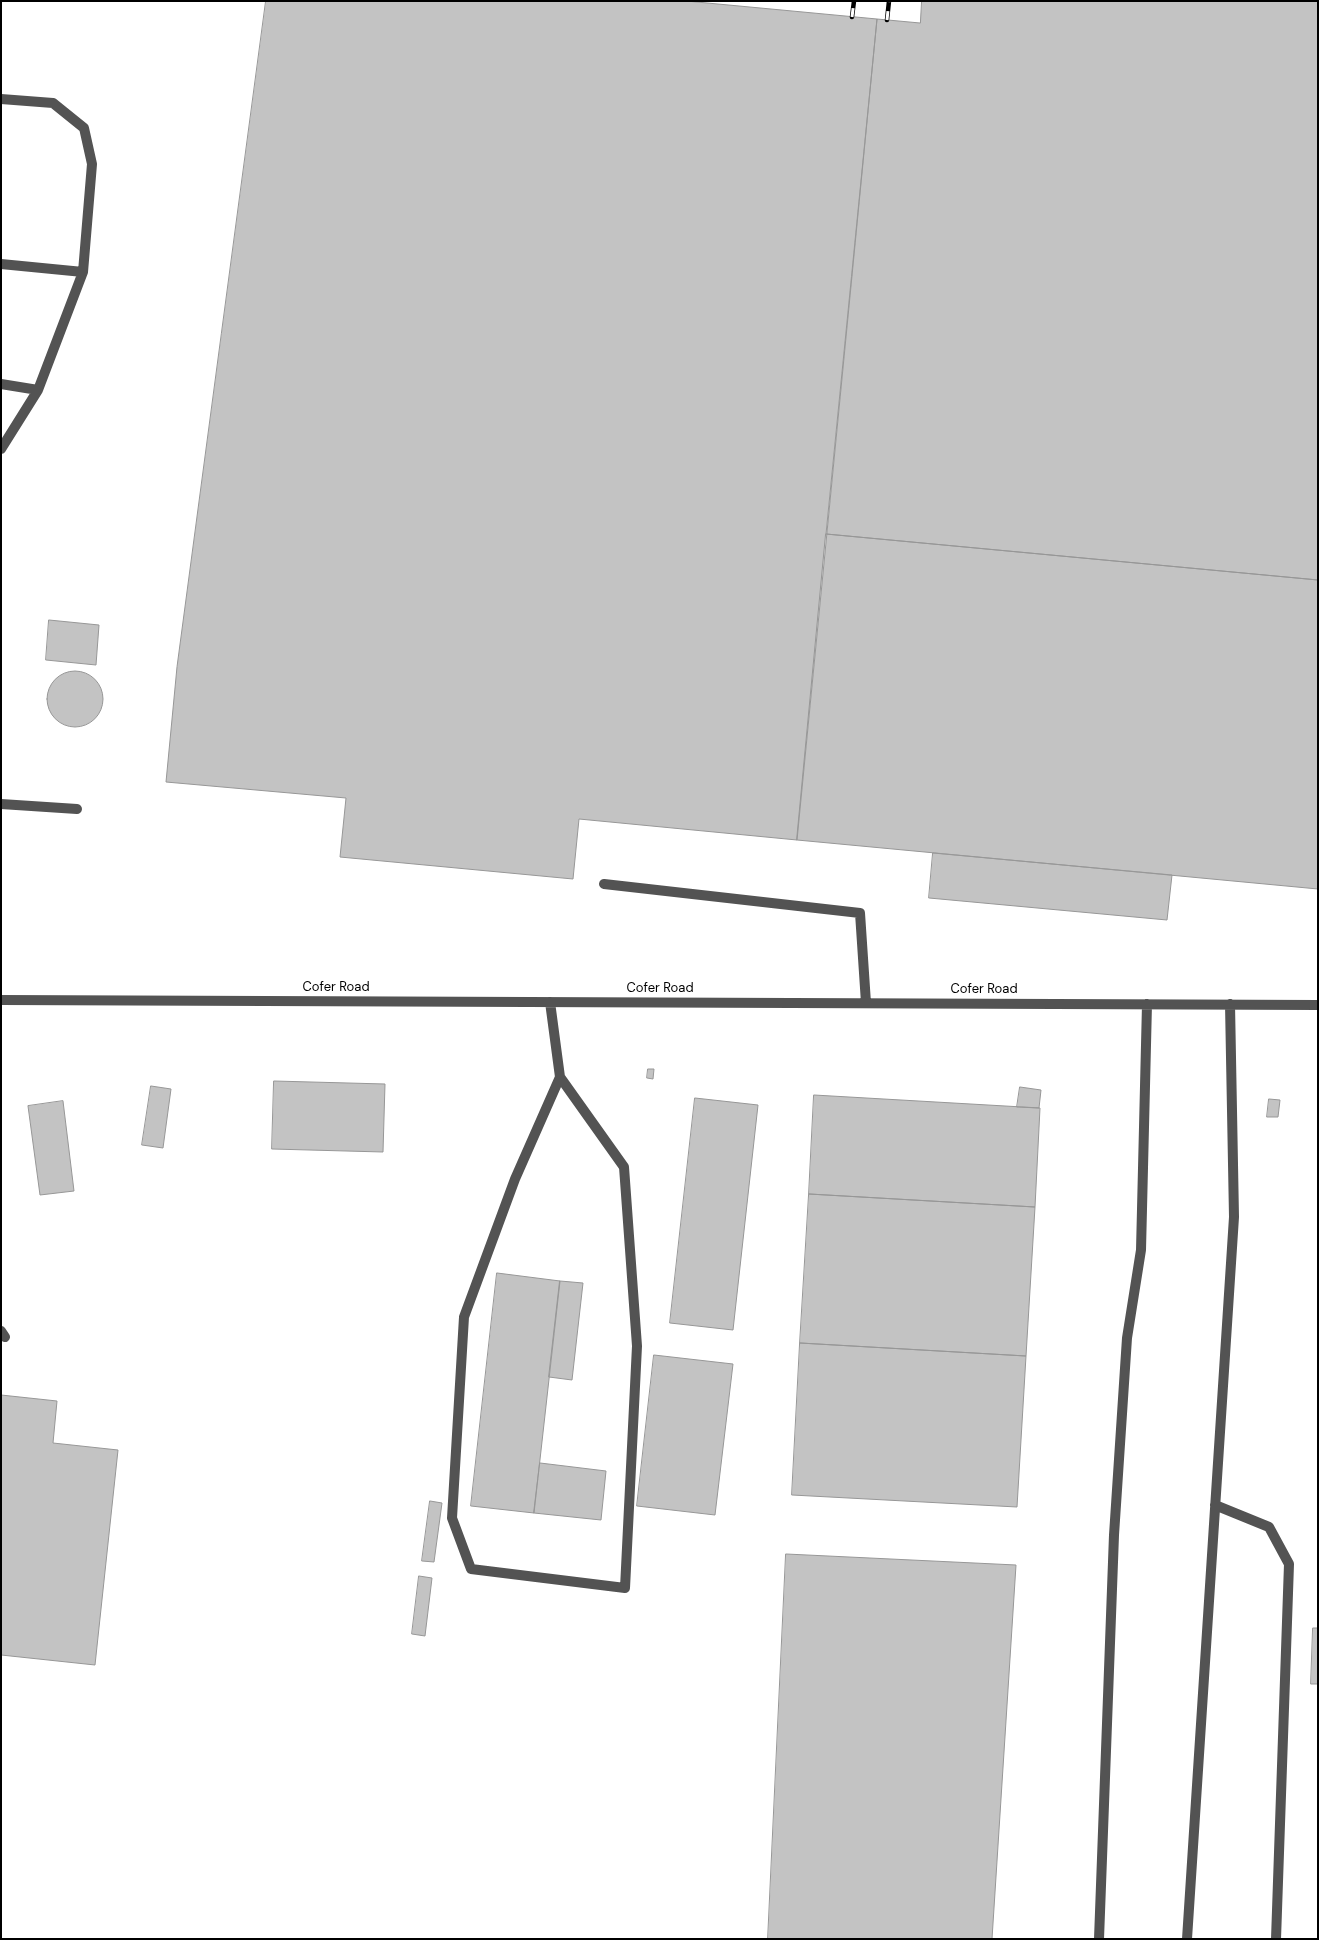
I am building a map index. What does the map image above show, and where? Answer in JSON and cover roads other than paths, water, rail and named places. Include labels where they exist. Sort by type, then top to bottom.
[{"type":"street","points":[[1,99],[53,104],[84,128],[92,164],[83,272],[38,390],[1,449]]},
{"type":"street","points":[[1,264],[83,272]]},
{"type":"street","points":[[1,384],[38,390]]},
{"type":"street","points":[[1,804],[77,809]]},
{"type":"street","points":[[604,884],[860,913],[866,1003]]},
{"type":"street","name":"Cofer Road","points":[[1,1000],[1318,1005]]},
{"type":"street","points":[[550,1002],[560,1078],[624,1166],[637,1346],[625,1588],[471,1569],[452,1518],[464,1317],[515,1179],[560,1078]]},
{"type":"street","points":[[1099,1939],[1114,1535],[1128,1338],[1141,1250],[1147,1004]]},
{"type":"street","points":[[1187,1939],[1234,1217],[1230,1004]]},
{"type":"street","points":[[1215,1505],[1269,1527],[1289,1564],[1276,1939]]},
{"type":"railway","points":[[852,17],[854,1]]},
{"type":"railway","points":[[887,20],[889,1]]}]
